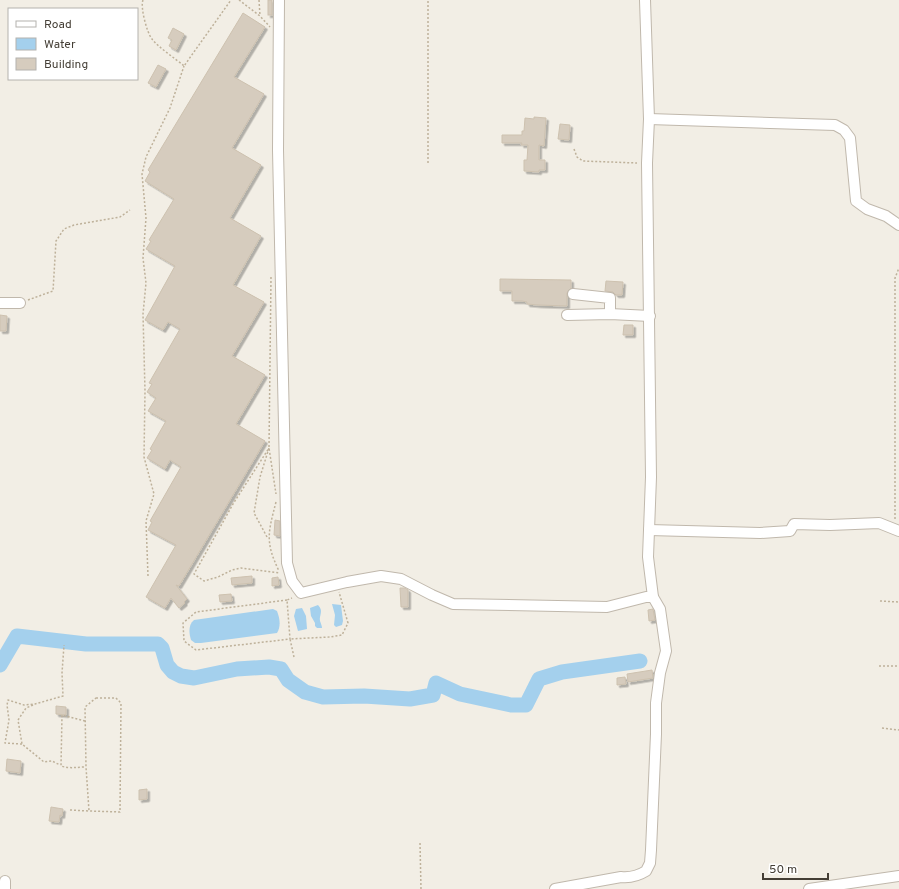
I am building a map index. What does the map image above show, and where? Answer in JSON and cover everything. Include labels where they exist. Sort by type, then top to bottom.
[{"type":"street","points":[[279,0],[280,226],[287,563],[285,574],[301,593],[337,584],[381,576],[401,579],[432,596],[453,604],[608,607],[646,597],[653,597]]},
{"type":"street","points":[[555,889],[621,877],[631,878],[646,871],[650,863],[654,799],[656,703],[660,673],[666,651],[660,609],[653,597],[648,557],[651,477],[647,163],[649,119],[645,0]]},
{"type":"street","points":[[649,119],[835,125],[844,130],[850,138],[856,201],[867,209],[886,216],[899,225]]},
{"type":"street","points":[[573,294],[610,298],[610,314]]},
{"type":"street","points":[[0,303],[20,303]]},
{"type":"street","points":[[567,315],[610,314],[650,316]]},
{"type":"street","points":[[649,530],[760,533],[790,531],[794,524],[830,525],[879,523],[898,527]]},
{"type":"street","points":[[809,889],[899,876]]},
{"type":"path","points":[[143,0],[144,20],[152,39],[184,66]]},
{"type":"path","points":[[148,576],[146,521],[154,494],[144,457],[145,391],[143,314],[146,283],[143,258],[146,218],[142,174],[146,156],[170,108],[184,66],[231,0]]},
{"type":"path","points":[[239,0],[260,16],[270,27]]},
{"type":"path","points":[[259,0],[260,16]]},
{"type":"path","points":[[428,0],[428,163]]},
{"type":"path","points":[[574,149],[577,157],[583,161],[647,163]]},
{"type":"path","points":[[20,303],[53,291],[56,241],[64,229],[74,225],[120,217],[130,210]]},
{"type":"path","points":[[898,527],[895,520],[895,278],[899,268]]},
{"type":"path","points":[[268,538],[276,500],[269,448],[271,274]]},
{"type":"path","points":[[269,448],[233,504],[194,574],[204,581],[218,578],[232,570],[240,568],[285,574]]},
{"type":"path","points":[[269,448],[260,477],[254,513],[268,538],[272,556],[285,574]]},
{"type":"path","points":[[301,593],[288,600],[196,612],[183,623],[184,641],[196,650],[290,639],[342,635],[348,623],[337,584]]},
{"type":"path","points":[[288,600],[290,639],[294,658]]},
{"type":"path","points":[[880,601],[899,602]]},
{"type":"path","points":[[22,744],[18,720],[26,708],[63,696],[62,673],[64,645]]},
{"type":"path","points":[[879,666],[899,666]]},
{"type":"path","points":[[70,810],[89,811],[120,812],[121,703],[116,698],[96,698],[85,707],[86,767],[89,811]]},
{"type":"path","points":[[35,704],[24,705],[8,700],[8,720],[5,743],[22,744],[44,762],[52,761],[69,769],[75,767],[86,767]]},
{"type":"path","points":[[61,766],[62,715],[85,721]]},
{"type":"path","points":[[882,728],[899,730]]},
{"type":"path","points":[[420,843],[421,889]]},
{"type":"water","points":[[332,604],[341,605],[343,621],[342,625],[336,627],[334,625],[335,615]]},
{"type":"water","points":[[318,605],[321,609],[320,621],[322,628],[317,628],[315,626],[311,616],[310,608]]},
{"type":"water","points":[[302,608],[306,616],[307,629],[298,631],[294,616],[296,609]]},
{"type":"water","points":[[273,609],[277,611],[280,625],[277,633],[201,643],[195,643],[191,640],[190,629],[194,620]]},
{"type":"building","points":[[268,0],[272,0],[272,15],[268,15]]},
{"type":"building","points":[[243,13],[265,27],[234,77],[264,94],[232,148],[261,165],[230,218],[261,236],[233,285],[264,302],[232,356],[265,375],[236,424],[265,441],[179,586],[176,585],[187,599],[184,602],[185,603],[179,608],[171,598],[165,608],[146,597],[176,545],[148,530],[152,522],[150,521],[181,467],[170,460],[165,469],[147,458],[152,450],[150,449],[166,421],[148,411],[156,398],[147,392],[152,384],[149,383],[180,329],[168,322],[163,330],[145,320],[175,266],[146,249],[151,241],[149,240],[174,199],[145,181],[150,172],[148,170]]},
{"type":"building","points":[[173,28],[184,34],[176,50],[169,46],[172,40],[168,38]]},
{"type":"building","points":[[158,65],[166,69],[156,87],[148,83]]},
{"type":"building","points":[[534,117],[546,118],[544,146],[539,145],[539,160],[545,160],[545,170],[539,170],[539,172],[524,171],[524,160],[527,160],[528,145],[521,145],[522,143],[502,143],[502,135],[522,135],[522,131],[524,131],[525,118],[534,119]]},
{"type":"building","points":[[560,124],[570,125],[569,140],[558,139]]},
{"type":"building","points":[[500,279],[571,280],[571,288],[567,293],[567,306],[527,304],[527,302],[522,301],[512,301],[512,291],[500,291]]},
{"type":"building","points":[[606,281],[623,282],[622,295],[616,295],[613,292],[605,291]]},
{"type":"building","points":[[0,315],[7,316],[6,331],[0,331]]},
{"type":"building","points":[[624,325],[633,325],[633,335],[623,335]]},
{"type":"building","points":[[275,520],[280,521],[280,536],[274,535]]},
{"type":"building","points":[[252,576],[252,583],[232,585],[231,578]]},
{"type":"building","points":[[278,577],[279,585],[272,586],[272,578]]},
{"type":"building","points":[[400,588],[405,588],[408,590],[408,607],[401,607]]},
{"type":"building","points":[[231,594],[232,601],[220,602],[219,595]]},
{"type":"building","points":[[653,609],[655,620],[649,621],[648,610]]},
{"type":"building","points":[[652,670],[653,678],[628,682],[627,674]]},
{"type":"building","points":[[625,677],[626,684],[617,685],[617,678]]},
{"type":"building","points":[[56,706],[66,707],[66,715],[56,714]]},
{"type":"building","points":[[7,759],[21,761],[20,773],[6,771]]},
{"type":"building","points":[[147,789],[147,799],[139,800],[139,790]]},
{"type":"building","points":[[51,807],[63,809],[59,822],[49,821]]},
{"type":"waterway","points":[[0,665],[17,636],[86,644],[158,644],[162,648],[167,665],[173,672],[181,676],[194,678],[237,669],[269,667],[281,669],[288,680],[305,692],[323,697],[364,696],[410,699],[433,695],[436,683],[460,694],[511,705],[526,705],[539,679],[562,672],[640,661]]}]
